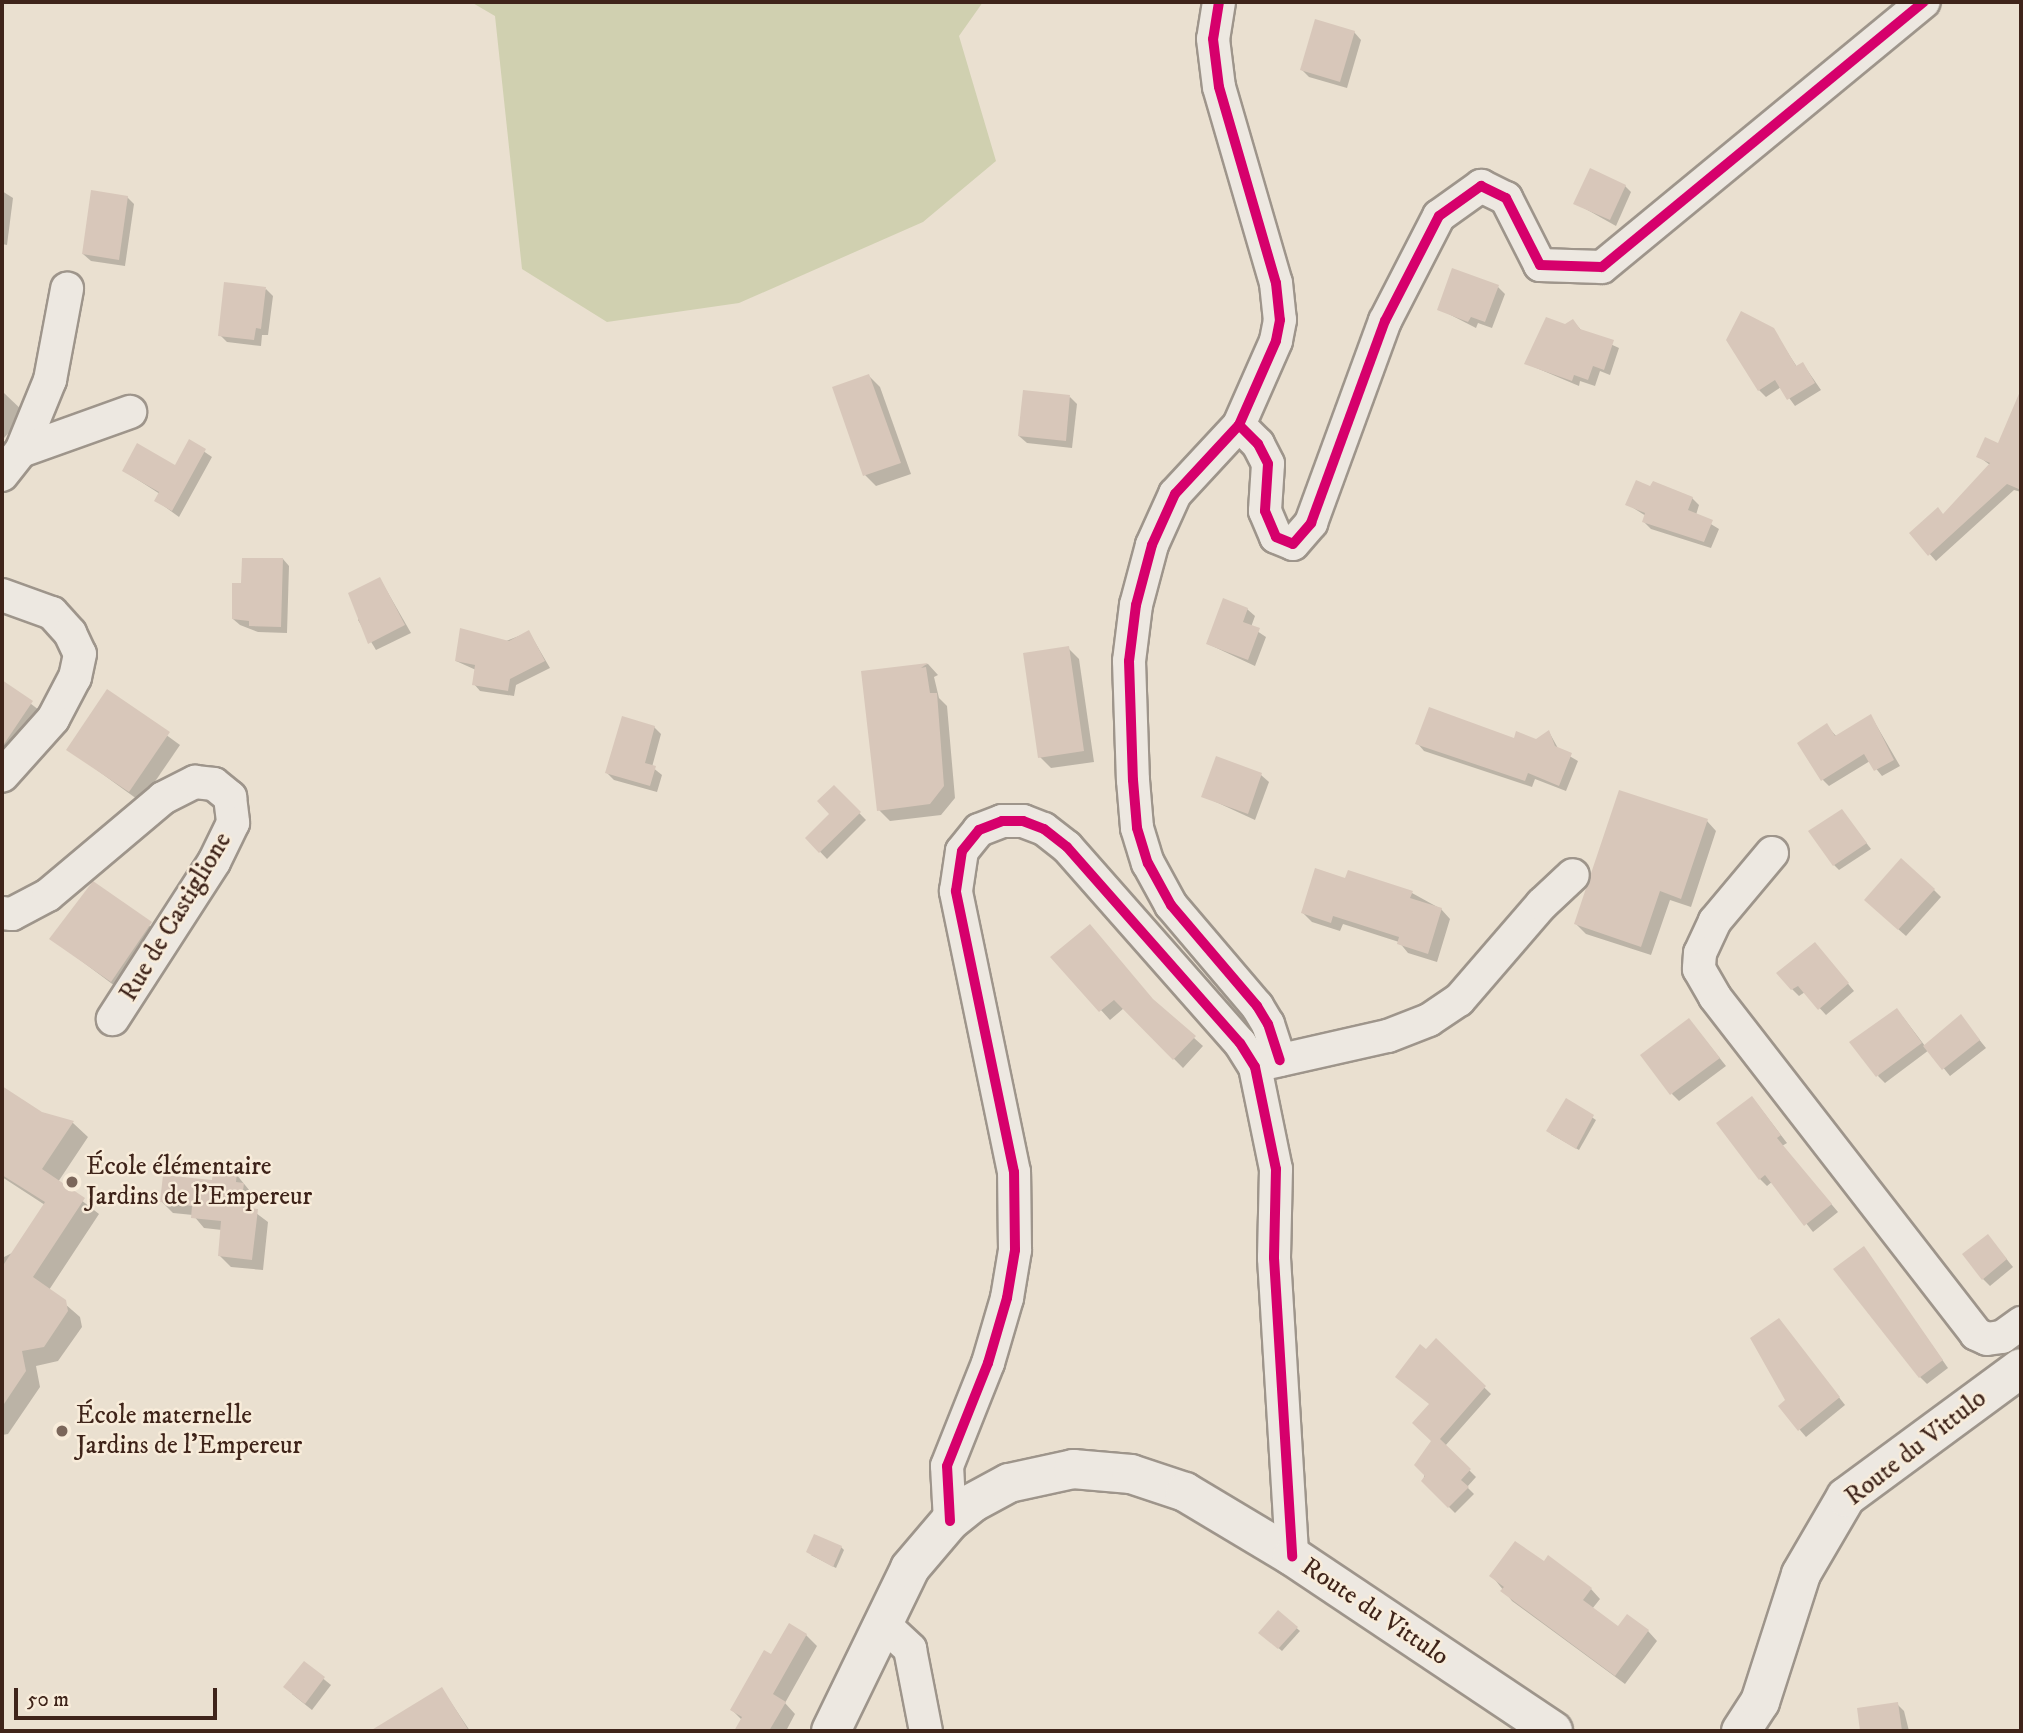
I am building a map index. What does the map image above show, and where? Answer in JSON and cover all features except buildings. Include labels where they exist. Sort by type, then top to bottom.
[{"type":"street","points":[[1219,2],[1213,39],[1219,87],[1276,283],[1280,320],[1276,341],[1238,425],[1175,494],[1152,545],[1136,605],[1129,661],[1134,792],[1137,828],[1148,863],[1171,905],[1257,1006],[1268,1024],[1267,1063],[1276,1169],[1274,1258],[1292,1556]]},
{"type":"street","points":[[1238,425],[1258,444],[1268,464],[1265,511],[1276,537],[1293,544],[1311,523],[1385,321],[1439,216],[1481,186],[1506,198],[1540,265],[1602,267],[1923,2]]},
{"type":"street","points":[[11,463],[50,380],[68,289]]},
{"type":"street","points":[[11,463],[130,412]]},
{"type":"street","points":[[2,595],[52,613],[70,633],[80,654],[75,677],[53,719],[2,776]]},
{"type":"street","name":"Rue de Castiglione","points":[[2,913],[12,914],[48,895],[163,798],[195,782],[214,783],[229,797],[233,823],[214,862],[113,1019]]},
{"type":"street","points":[[950,1521],[947,1466],[988,1363],[1007,1298],[1015,1250],[1012,1160],[956,891],[962,851],[979,830],[1002,821],[1023,821],[1044,828],[1067,847],[1240,1043],[1267,1063],[1388,1036],[1429,1020],[1459,1000],[1542,904],[1573,874]]},
{"type":"street","points":[[1772,853],[1715,921],[1700,953],[1699,969],[1716,998],[1976,1334],[1987,1339],[2002,1337],[2021,1323]]},
{"type":"street","name":"Route du Vittulo","points":[[1741,1731],[1760,1702],[1801,1574],[1846,1497],[2021,1368]]},
{"type":"street","name":"Route du Vittulo","points":[[831,1731],[879,1627],[910,1568],[950,1521],[1009,1483],[1073,1469],[1131,1474],[1185,1492],[1292,1556],[1553,1731]]},
{"type":"street","points":[[879,1627],[910,1649],[926,1731]]},
{"type":"green space","points":[[471,2],[983,2],[959,36],[996,161],[923,222],[739,303],[607,322],[522,269],[495,16]]},
{"type":"cycle path","points":[[1219,2],[1213,39],[1219,87],[1276,283],[1280,320],[1276,341],[1239,425],[1175,494],[1152,545],[1136,605],[1129,661],[1133,780],[1137,828],[1148,863],[1171,905],[1257,1006],[1268,1024],[1280,1060]]},
{"type":"cycle path","points":[[1239,425],[1258,444],[1268,464],[1265,511],[1276,537],[1293,544],[1311,523],[1385,321],[1439,216],[1481,186],[1506,198],[1540,265],[1602,267],[1924,2]]},
{"type":"cycle path","points":[[950,1521],[947,1466],[988,1363],[1007,1298],[1015,1250],[1014,1172],[956,891],[962,851],[979,830],[1002,821],[1023,821],[1044,829],[1067,847],[1240,1043],[1255,1067],[1276,1169],[1274,1258],[1292,1556]]},
{"type":"place","name":"École élémentaire Jardins de l'Empereur","points":[[72,1182]]},
{"type":"place","name":"École maternelle Jardins de l'Empereur","points":[[62,1431]]}]
